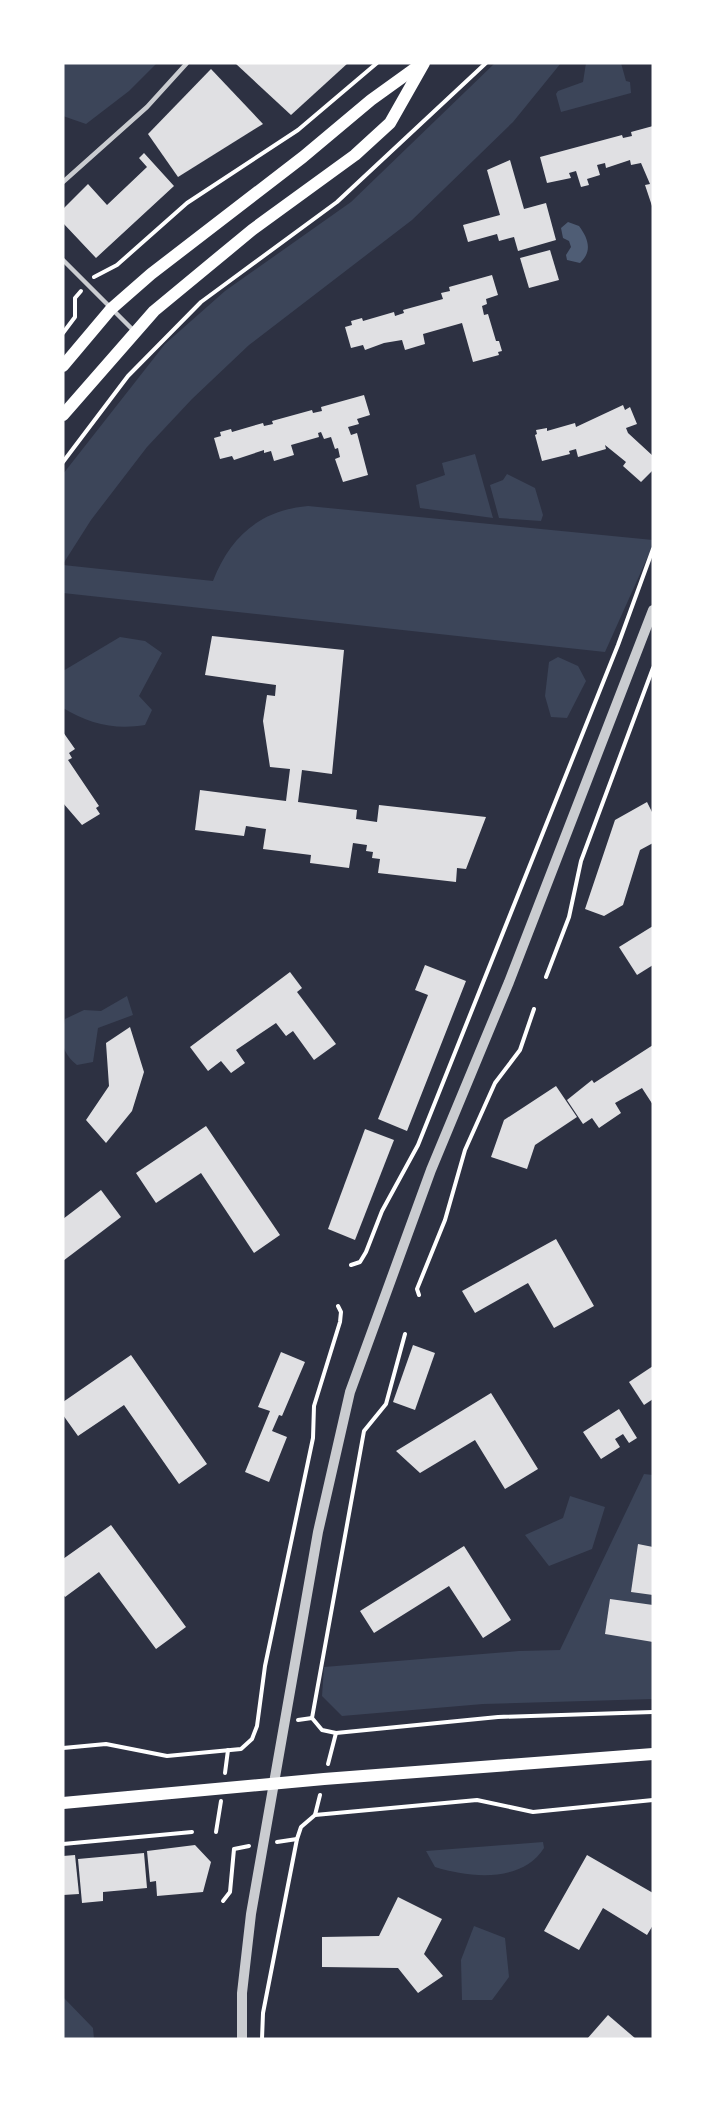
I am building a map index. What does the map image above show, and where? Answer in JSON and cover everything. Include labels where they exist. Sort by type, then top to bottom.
[{"type":"main road","points":[[63,366],[111,309],[205,231],[303,157],[371,100],[423,63]]},
{"type":"main road","points":[[63,415],[135,332],[198,273],[320,183],[390,123],[423,63]]},
{"type":"main road","points":[[63,1803],[653,1755]]},
{"type":"street","points":[[242,2039],[242,1993],[251,1914],[318,1532],[342,1426],[367,1341],[431,1170],[509,982],[653,610]]},
{"type":"lane","points":[[63,182],[147,107],[187,63]]},
{"type":"lane","points":[[63,260],[135,332]]},
{"type":"path","points":[[98,272],[106,272],[117,265],[187,203],[298,130],[377,63]]},
{"type":"path","points":[[63,462],[128,376],[201,302],[337,202],[486,63]]},
{"type":"path","points":[[63,333],[75,317],[75,298]]},
{"type":"path","points":[[351,1265],[360,1262],[366,1252],[382,1211],[418,1145],[618,645],[653,549]]},
{"type":"path","points":[[546,977],[569,916],[581,861],[653,668]]},
{"type":"path","points":[[419,1295],[417,1289],[445,1220],[465,1150],[495,1083],[520,1050],[534,1009]]},
{"type":"path","points":[[63,1748],[106,1744],[167,1756],[241,1749],[252,1739],[257,1726],[265,1666],[313,1438],[314,1406],[340,1322],[341,1312],[338,1306]]},
{"type":"path","points":[[405,1334],[386,1404],[364,1431],[312,1718],[322,1730],[336,1733],[498,1717],[653,1712]]},
{"type":"path","points":[[262,2039],[263,2013],[297,1839],[301,1827],[315,1815],[477,1800],[533,1812],[653,1800]]},
{"type":"path","points":[[63,1844],[192,1833]]},
{"type":"path","points":[[223,1901],[230,1892],[234,1849]]},
{"type":"shaded area","points":[[63,63],[157,63],[129,91],[86,124],[63,116]]},
{"type":"shaded area","points":[[495,63],[561,63],[513,122],[412,220],[249,345],[192,399],[147,447],[91,520],[63,564],[63,474],[165,344],[225,291],[351,202]]},
{"type":"shaded area","points":[[586,63],[621,63],[626,81],[630,82],[631,93],[561,112],[556,94],[558,91],[583,82]]},
{"type":"shaded area","points":[[568,222],[579,226],[587,240],[587,254],[580,263],[567,260],[566,255],[571,247],[569,241],[563,238],[561,228]]},
{"type":"shaded area","points":[[475,454],[493,518],[420,508],[416,485],[445,475],[442,463]]},
{"type":"shaded area","points":[[507,474],[535,488],[543,515],[541,521],[499,518],[490,485],[503,480]]},
{"type":"shaded area","points":[[308,506],[653,540],[653,545],[605,652],[63,593],[63,565],[213,581],[228,551],[249,528],[275,513]]},
{"type":"shaded area","points":[[120,637],[145,641],[162,653],[139,696],[152,710],[145,725],[123,727],[92,722],[63,708],[63,671]]},
{"type":"shaded area","points":[[558,657],[578,666],[586,681],[567,718],[551,717],[545,696],[549,662]]},
{"type":"shaded area","points":[[127,996],[133,1015],[98,1028],[93,1062],[77,1065],[67,1055],[63,1044],[65,1019],[84,1010],[101,1011]]},
{"type":"shaded area","points":[[644,1474],[653,1475],[653,1699],[483,1704],[342,1716],[322,1696],[324,1667],[519,1651],[560,1650]]},
{"type":"shaded area","points":[[570,1496],[605,1507],[592,1549],[549,1566],[525,1535],[563,1518]]},
{"type":"shaded area","points":[[543,1842],[544,1848],[523,1867],[494,1875],[464,1874],[435,1867],[426,1851]]},
{"type":"shaded area","points":[[474,1926],[505,1938],[509,1977],[492,2000],[462,2000],[461,1960]]},
{"type":"shaded area","points":[[63,1997],[93,2028],[94,2039],[63,2039]]},
{"type":"building","points":[[235,63],[348,63],[291,115]]},
{"type":"building","points":[[211,69],[263,124],[178,177],[148,134]]},
{"type":"building","points":[[653,126],[653,209],[645,185],[650,184],[641,163],[631,165],[630,160],[606,168],[605,163],[597,165],[600,175],[587,179],[589,185],[581,187],[576,171],[569,173],[571,178],[547,183],[540,157],[622,135],[623,138],[632,136],[631,132]]},
{"type":"building","points":[[144,153],[174,186],[96,258],[63,223],[64,208],[88,184],[107,205],[147,167],[139,158]]},
{"type":"building","points":[[510,160],[524,209],[546,203],[556,240],[518,251],[514,237],[499,241],[497,234],[468,242],[463,225],[500,215],[487,170]]},
{"type":"building","points":[[550,250],[559,280],[529,288],[520,258]]},
{"type":"building","points":[[492,275],[498,295],[486,299],[487,304],[482,306],[484,315],[488,314],[496,341],[499,341],[502,351],[498,352],[499,355],[473,362],[462,323],[423,334],[425,344],[405,350],[402,340],[384,343],[365,350],[363,345],[351,348],[345,327],[352,325],[351,321],[362,318],[363,321],[394,312],[395,316],[404,313],[403,310],[443,299],[441,293],[450,291],[449,287]]},
{"type":"building","points":[[364,395],[370,415],[357,419],[359,424],[348,427],[351,435],[357,433],[368,475],[343,482],[335,459],[340,457],[338,448],[335,449],[331,437],[324,439],[321,432],[318,433],[319,437],[291,445],[294,455],[274,461],[271,451],[264,453],[264,450],[234,460],[232,456],[220,459],[214,438],[221,436],[220,432],[231,429],[232,432],[263,423],[264,426],[273,424],[272,421],[312,410],[313,413],[322,411],[321,407]]},
{"type":"building","points":[[623,405],[625,410],[630,407],[637,424],[626,428],[628,433],[653,456],[653,470],[641,482],[623,466],[626,462],[605,445],[606,449],[578,457],[576,449],[569,451],[570,454],[542,461],[535,435],[536,430],[547,428],[547,431],[575,423],[576,427]]},
{"type":"building","points":[[212,636],[344,650],[332,774],[302,770],[298,802],[357,810],[356,819],[377,822],[379,805],[486,817],[466,869],[457,868],[456,882],[378,873],[380,859],[372,858],[373,852],[366,851],[367,845],[353,843],[349,868],[310,863],[311,855],[263,849],[266,829],[246,826],[244,836],[195,830],[200,790],[286,801],[290,769],[270,767],[263,721],[267,695],[275,696],[276,685],[205,675]]},
{"type":"building","points":[[63,732],[75,749],[69,753],[72,758],[68,760],[99,806],[96,808],[100,814],[82,825],[63,803]]},
{"type":"building","points":[[647,802],[653,814],[653,843],[640,850],[623,905],[604,916],[585,909],[615,820]]},
{"type":"building","points":[[653,926],[653,965],[637,975],[619,947]]},
{"type":"building","points":[[425,965],[466,981],[407,1131],[378,1119],[428,995],[415,990]]},
{"type":"building","points":[[290,972],[302,988],[297,992],[336,1044],[314,1060],[293,1031],[286,1036],[276,1023],[236,1050],[245,1063],[231,1073],[221,1061],[208,1071],[190,1047]]},
{"type":"building","points":[[130,1027],[144,1072],[132,1111],[106,1143],[86,1120],[109,1086],[106,1043]]},
{"type":"building","points":[[653,1045],[653,1105],[642,1088],[615,1103],[621,1113],[599,1128],[592,1118],[583,1124],[567,1100],[592,1080],[594,1083]]},
{"type":"building","points":[[556,1086],[577,1117],[535,1145],[527,1169],[491,1157],[504,1120]]},
{"type":"building","points":[[206,1126],[280,1235],[254,1253],[201,1173],[156,1203],[136,1173]]},
{"type":"building","points":[[365,1129],[394,1140],[355,1240],[328,1229]]},
{"type":"building","points":[[101,1190],[121,1217],[63,1261],[63,1219]]},
{"type":"building","points":[[556,1239],[594,1306],[554,1328],[528,1283],[475,1313],[462,1291]]},
{"type":"building","points":[[413,1345],[435,1353],[415,1410],[393,1402]]},
{"type":"building","points":[[281,1352],[305,1362],[282,1416],[279,1415],[272,1431],[287,1437],[269,1482],[245,1472],[270,1411],[258,1407]]},
{"type":"building","points":[[131,1355],[207,1464],[179,1484],[124,1405],[78,1436],[63,1415],[63,1402]]},
{"type":"building","points":[[653,1366],[653,1399],[644,1405],[629,1382]]},
{"type":"building","points":[[491,1393],[538,1469],[505,1489],[475,1440],[420,1473],[396,1451]]},
{"type":"building","points":[[619,1409],[637,1438],[629,1443],[623,1434],[615,1439],[620,1447],[601,1459],[583,1432]]},
{"type":"building","points":[[111,1525],[186,1627],[156,1649],[99,1572],[65,1597],[63,1594],[63,1559]]},
{"type":"building","points":[[638,1544],[653,1547],[653,1595],[631,1592]]},
{"type":"building","points":[[464,1546],[511,1620],[483,1638],[449,1586],[374,1633],[360,1611]]},
{"type":"building","points":[[610,1599],[653,1605],[653,1642],[605,1634]]},
{"type":"building","points":[[195,1845],[211,1862],[203,1892],[157,1896],[156,1881],[150,1882],[147,1851]]},
{"type":"building","points":[[144,1853],[147,1888],[103,1892],[103,1901],[82,1903],[78,1859]]},
{"type":"building","points":[[75,1855],[79,1894],[63,1895],[63,1856]]},
{"type":"building","points":[[587,1855],[653,1893],[653,1925],[647,1935],[603,1908],[579,1950],[544,1931]]},
{"type":"building","points":[[398,1897],[442,1919],[424,1954],[443,1976],[418,1993],[398,1968],[322,1967],[322,1937],[379,1936]]},
{"type":"building","points":[[608,2015],[636,2039],[587,2039]]}]
